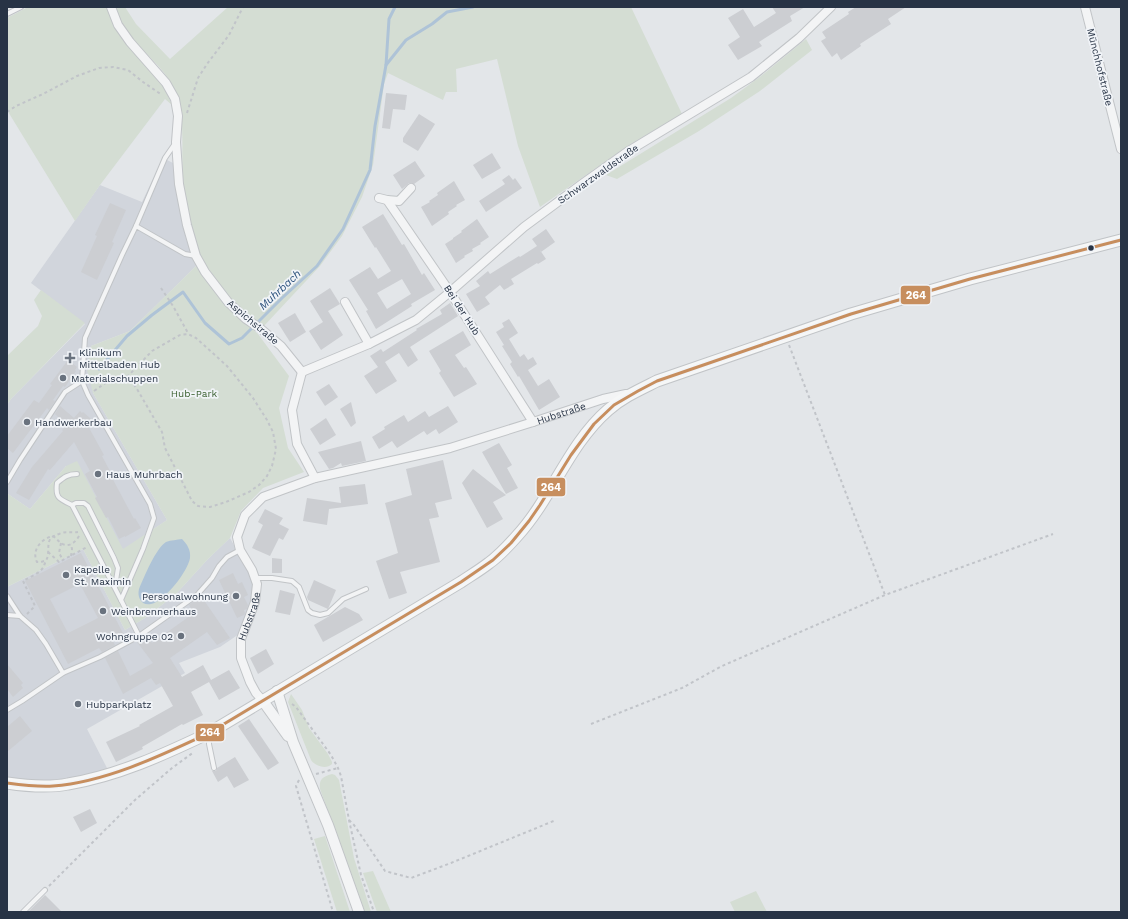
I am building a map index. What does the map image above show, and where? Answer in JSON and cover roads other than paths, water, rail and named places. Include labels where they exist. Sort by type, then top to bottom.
[{"type":"main road","name":"Hubstraße","points":[[631,393],[657,381],[851,314],[970,279],[1121,240]]},
{"type":"main road","points":[[7,783],[33,786],[67,785],[108,775],[175,749],[209,738],[278,691],[461,582],[489,563],[518,536],[589,430],[607,411],[631,393]]},
{"type":"street","name":"Aspichstraße","points":[[111,7],[118,25],[130,42],[166,83],[175,99],[178,116],[176,142],[179,184],[186,226],[196,256],[205,272],[228,302],[246,319],[261,329],[281,346],[302,372]]},
{"type":"street","name":"Schwarzwaldstraße","points":[[302,372],[369,344],[416,320],[530,222],[627,152],[751,77],[798,38],[831,7]]},
{"type":"street","name":"Münchhofstraße","points":[[1085,7],[1121,149]]},
{"type":"street","name":"Bei der Hub","points":[[411,188],[399,201],[383,199],[450,292],[533,422]]},
{"type":"street","points":[[345,302],[369,344]]},
{"type":"street","points":[[302,372],[292,410],[297,444],[315,478]]},
{"type":"street","name":"Hubstraße","points":[[293,742],[256,693],[241,658],[241,639],[255,602],[257,584],[252,570],[240,550],[237,537],[245,515],[263,497],[315,478],[450,448],[603,399],[631,393]]},
{"type":"street","name":"Hubstraße","points":[[278,691],[293,742],[330,832],[359,912]]},
{"type":"lane","points":[[7,14],[21,7]]},
{"type":"lane","points":[[121,600],[143,550],[154,518],[150,504],[88,395],[82,381],[85,338],[166,158],[176,142]]},
{"type":"lane","points":[[136,226],[185,254],[196,256]]},
{"type":"lane","points":[[7,482],[65,392],[82,381]]},
{"type":"lane","points":[[77,474],[71,474],[64,477],[57,483],[56,492],[61,500],[72,505],[139,636]]},
{"type":"lane","points":[[72,505],[76,503],[84,503],[88,506],[118,568],[115,587]]},
{"type":"lane","points":[[7,710],[63,673],[100,657],[139,636],[197,595],[212,578],[219,566],[227,557],[240,550]]},
{"type":"lane","points":[[255,578],[272,578],[292,581],[299,587],[308,610],[312,614],[320,615],[328,614],[344,599],[366,589]]},
{"type":"lane","points":[[7,596],[21,617],[36,630],[63,673]]},
{"type":"lane","points":[[7,615],[21,617]]},
{"type":"lane","points":[[209,738],[214,768]]},
{"type":"lane","points":[[23,912],[45,890]]},
{"type":"water","points":[[182,539],[186,543],[190,552],[190,558],[185,570],[169,592],[157,602],[145,604],[139,598],[139,589],[154,556],[166,542]]},
{"type":"waterway","name":"Muhrbach","points":[[386,65],[389,19],[395,7]]},
{"type":"waterway","name":"Muhrbach","points":[[99,369],[127,336],[183,292],[205,323],[229,344],[242,338],[317,266],[343,229],[370,170],[375,126],[386,65],[406,40],[432,24],[447,12],[473,7]]},
{"type":"place","name":"Klinikum Mittelbaden Hub","points":[[70,358]]},
{"type":"place","name":"Materialschuppen","points":[[63,378]]},
{"type":"place","name":"Handwerkerbau","points":[[27,422]]},
{"type":"place","name":"Haus Muhrbach","points":[[98,474]]},
{"type":"place","name":"Kapelle St. Maximin","points":[[66,575]]},
{"type":"place","name":"Personalwohnung","points":[[236,596]]},
{"type":"place","name":"Weinbrennerhaus","points":[[103,611]]},
{"type":"place","name":"Wohngruppe 02","points":[[181,636]]},
{"type":"place","name":"Hubparkplatz","points":[[78,704]]},
{"type":"park label","name":"Hub-Park","points":[[194,393]]}]
